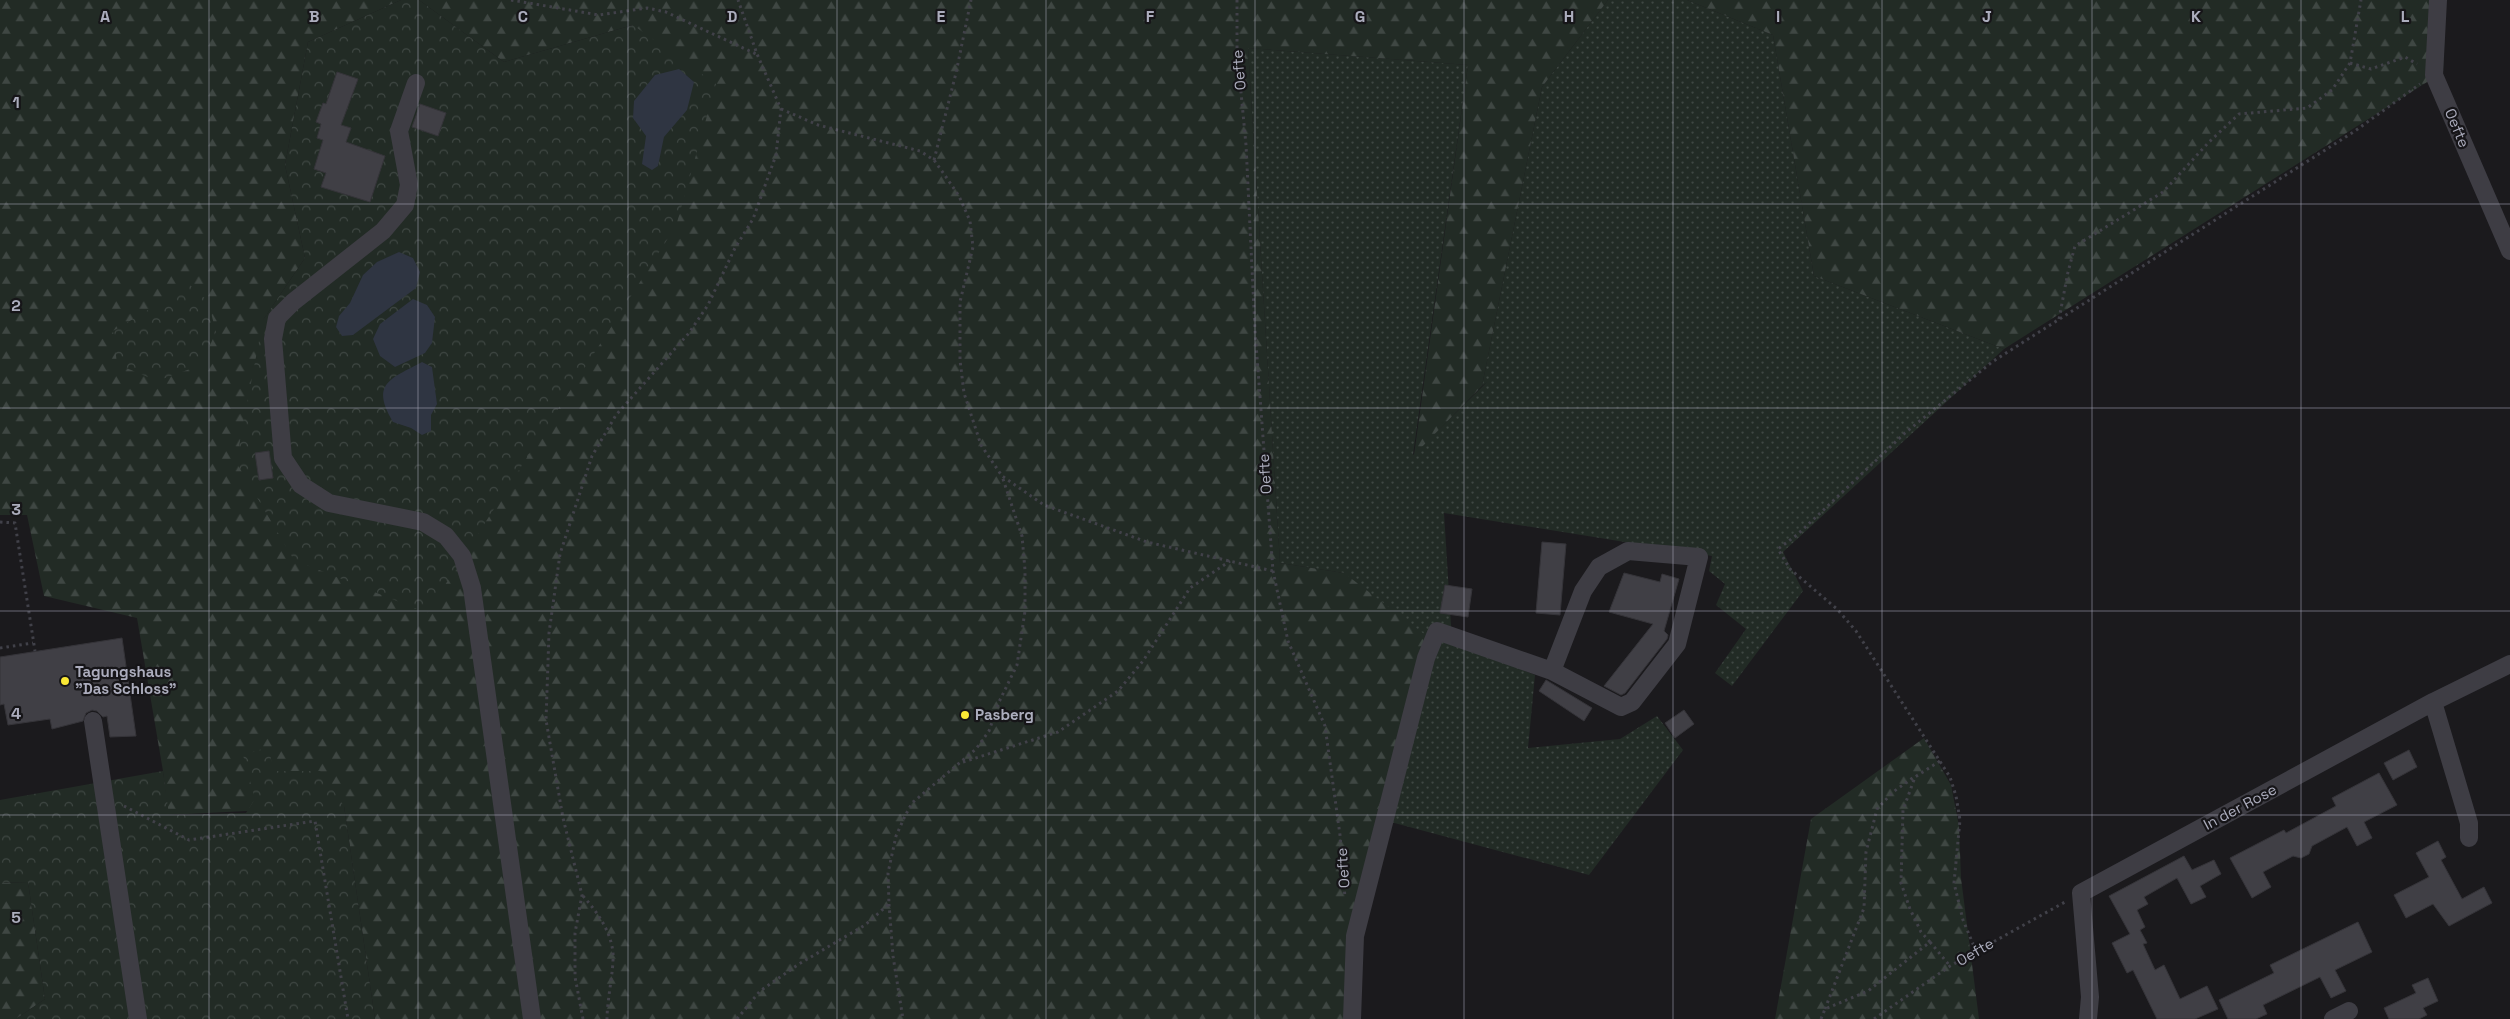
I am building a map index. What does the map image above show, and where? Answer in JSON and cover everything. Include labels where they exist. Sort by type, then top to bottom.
[{"type":"street","name":"Oefte","points":[[2438,0],[2434,75],[2510,251]]},
{"type":"street","points":[[416,83],[399,132],[409,185],[405,205],[383,231],[293,302],[277,318],[273,339],[283,458],[301,484],[329,503],[423,522],[446,536],[462,556],[472,588],[532,1019]]},
{"type":"street","points":[[1628,551],[1699,557],[1677,644],[1632,702],[1621,707],[1552,671],[1583,591],[1599,567],[1628,551]]},
{"type":"street","name":"Oefte","points":[[1352,1019],[1356,936],[1423,668],[1437,631],[1552,671]]},
{"type":"street","name":"In der Rose","points":[[2081,893],[2433,702],[2510,664]]},
{"type":"street","points":[[2433,702],[2469,823],[2469,838]]},
{"type":"street","points":[[93,720],[138,1019]]},
{"type":"street","points":[[2081,893],[2090,997],[2088,1019]]},
{"type":"street","points":[[2333,1019],[2349,1011]]},
{"type":"path","points":[[511,0],[598,15],[647,8],[666,12],[757,54]]},
{"type":"path","points":[[584,1019],[575,977],[575,933],[582,895],[563,818],[546,720],[549,633],[560,554],[592,456],[616,415],[689,333],[704,312],[735,248],[753,219],[776,155],[781,109],[757,54],[738,0]]},
{"type":"path","points":[[934,160],[956,73],[971,0]]},
{"type":"path","name":"Oefte","points":[[1237,0],[1237,50],[1246,145],[1255,330],[1273,570],[1288,641],[1325,726],[1340,835],[1346,906]]},
{"type":"path","points":[[2059,320],[2075,246],[2164,192],[2209,142],[2239,114],[2307,108],[2332,90],[2350,63],[2361,0]]},
{"type":"path","points":[[1976,951],[1963,920],[1954,883],[1960,835],[1956,796],[1940,761],[1856,631],[1837,609],[1790,569],[1778,549],[1798,534],[1949,396],[1992,362],[2354,131],[2434,75],[2404,57],[2371,69],[2350,63]]},
{"type":"path","points":[[781,109],[818,125],[920,151],[934,160],[959,196],[970,221],[973,247],[960,302],[960,360],[964,393],[981,444],[1002,476],[1022,536],[1025,570],[1022,644],[1017,665],[998,702],[989,731],[976,749],[963,762],[946,773],[912,803],[896,836],[888,873],[889,904],[893,956],[903,1019]]},
{"type":"path","points":[[1002,476],[1044,505],[1147,542],[1230,562],[1273,570]]},
{"type":"path","points":[[0,522],[15,523],[35,651]]},
{"type":"path","points":[[963,762],[1058,732],[1118,691],[1131,679],[1143,662],[1190,588],[1230,562]]},
{"type":"path","points":[[0,648],[33,643]]},
{"type":"path","points":[[1821,1019],[1864,908],[1866,852],[1877,809],[1893,792],[1940,761]]},
{"type":"path","points":[[1915,777],[1903,810],[1901,883],[1914,917],[1930,942],[1950,966]]},
{"type":"path","points":[[105,796],[189,840],[315,821],[348,1019]]},
{"type":"path","name":"Oefte","points":[[1874,1019],[1950,966],[2081,893]]},
{"type":"path","points":[[582,895],[595,910],[606,930],[613,954],[607,1019]]},
{"type":"path","points":[[737,1019],[760,991],[798,964],[865,926],[889,904]]},
{"type":"path","points":[[1825,1009],[1868,991],[1930,942]]},
{"type":"green space","points":[[0,0],[401,0],[308,42],[285,165],[305,258],[263,320],[633,25],[504,62],[419,0],[1608,0],[1542,87],[1482,386],[1414,455],[1468,65],[1248,48],[1280,563],[1344,573],[1436,643],[1387,821],[1345,1019],[375,1019],[344,806],[168,815],[163,771],[137,618],[44,596],[27,515],[0,515]]},
{"type":"green space","points":[[401,0],[419,0],[504,62],[633,25],[716,84],[676,226],[427,613],[294,560],[236,462],[263,320],[305,258],[285,165],[308,42]]},
{"type":"green space","points":[[1608,0],[1687,0],[1773,35],[1814,276],[2004,349],[1783,552],[1803,591],[1732,686],[1715,673],[1746,629],[1716,605],[1725,584],[1709,571],[1712,556],[1444,513],[1452,641],[1535,675],[1528,748],[1620,739],[1657,716],[1683,750],[1589,875],[1387,821],[1344,573],[1280,563],[1248,48],[1468,65],[1413,455],[1487,382],[1482,386],[1542,87]]},
{"type":"green space","points":[[1687,0],[2446,0],[2443,72],[2004,349],[1814,276],[1773,35]]},
{"type":"green space","points":[[190,285],[208,301],[216,332],[201,365],[157,381],[117,364],[113,331]]},
{"type":"green space","points":[[1924,738],[1951,785],[1959,826],[1961,878],[1979,1019],[1775,1019],[1811,819]]},
{"type":"green space","points":[[269,747],[273,771],[320,771],[344,806],[375,1019],[16,1019],[45,999],[28,882],[0,883],[0,800],[163,771],[169,815],[246,813],[255,799],[243,755]]},
{"type":"green space","points":[[28,882],[45,999],[16,1019],[0,1019],[0,883]]},
{"type":"water","points":[[679,69],[694,82],[687,110],[664,137],[658,166],[652,170],[642,164],[646,136],[633,118],[634,101],[655,75]]},
{"type":"water","points":[[399,252],[413,258],[420,272],[416,288],[353,335],[342,336],[336,327],[339,316],[350,303],[363,275],[377,262]]},
{"type":"water","points":[[413,299],[427,305],[435,317],[432,343],[425,353],[395,367],[380,356],[373,339],[380,324]]},
{"type":"water","points":[[422,362],[432,367],[437,404],[431,415],[431,431],[422,435],[411,428],[393,422],[383,399],[387,384],[393,378]]},
{"type":"building","points":[[337,72],[358,79],[341,125],[351,128],[346,142],[385,156],[370,202],[321,187],[326,173],[314,169],[323,140],[317,138],[321,124],[316,122],[323,103],[326,104]]},
{"type":"building","points":[[420,104],[446,113],[438,136],[412,127]]},
{"type":"building","points":[[269,451],[273,478],[259,480],[255,453]]},
{"type":"building","points":[[1542,542],[1566,544],[1560,615],[1536,613]]},
{"type":"building","points":[[1624,573],[1660,582],[1662,574],[1679,579],[1664,631],[1668,635],[1667,639],[1625,693],[1621,695],[1604,686],[1653,624],[1609,612]]},
{"type":"building","points":[[1445,585],[1472,589],[1468,617],[1440,613]]},
{"type":"building","name":"Tagungshaus \"Das Schloss\"","points":[[122,638],[136,736],[110,737],[107,716],[103,717],[97,711],[92,710],[86,713],[83,721],[52,729],[50,719],[8,725],[4,704],[0,705],[0,657]]},
{"type":"building","points":[[1546,680],[1592,708],[1584,721],[1539,691]]},
{"type":"building","points":[[1684,710],[1694,724],[1675,738],[1665,723]]},
{"type":"building","points":[[2409,750],[2417,767],[2393,780],[2384,763]]},
{"type":"building","points":[[2379,773],[2397,805],[2364,822],[2372,838],[2357,846],[2347,827],[2312,846],[2309,854],[2301,858],[2293,856],[2263,872],[2271,887],[2252,898],[2230,858],[2284,830],[2286,833],[2336,806],[2332,798]]},
{"type":"building","points":[[2438,841],[2446,857],[2441,860],[2462,899],[2484,887],[2492,903],[2449,926],[2433,904],[2406,918],[2394,895],[2429,877],[2416,853]]},
{"type":"building","points":[[2184,856],[2192,870],[2214,860],[2221,874],[2200,886],[2206,897],[2191,904],[2177,878],[2144,897],[2148,904],[2137,910],[2145,927],[2140,930],[2147,943],[2143,944],[2155,970],[2164,965],[2180,999],[2207,986],[2218,1009],[2195,1019],[2157,1019],[2133,970],[2127,973],[2112,943],[2130,934],[2109,896]]},
{"type":"building","points":[[2358,922],[2372,952],[2335,970],[2346,991],[2331,998],[2320,977],[2263,1005],[2267,1014],[2256,1019],[2228,1019],[2219,1000],[2274,973],[2270,965]]},
{"type":"building","points":[[2428,978],[2438,1001],[2423,1008],[2427,1015],[2419,1019],[2389,1019],[2384,1008],[2416,993],[2412,985]]},
{"type":"place","name":"Tagungshaus \"Das Schloss\"","points":[[65,681]]},
{"type":"place","name":"Pasberg","points":[[965,715]]}]
